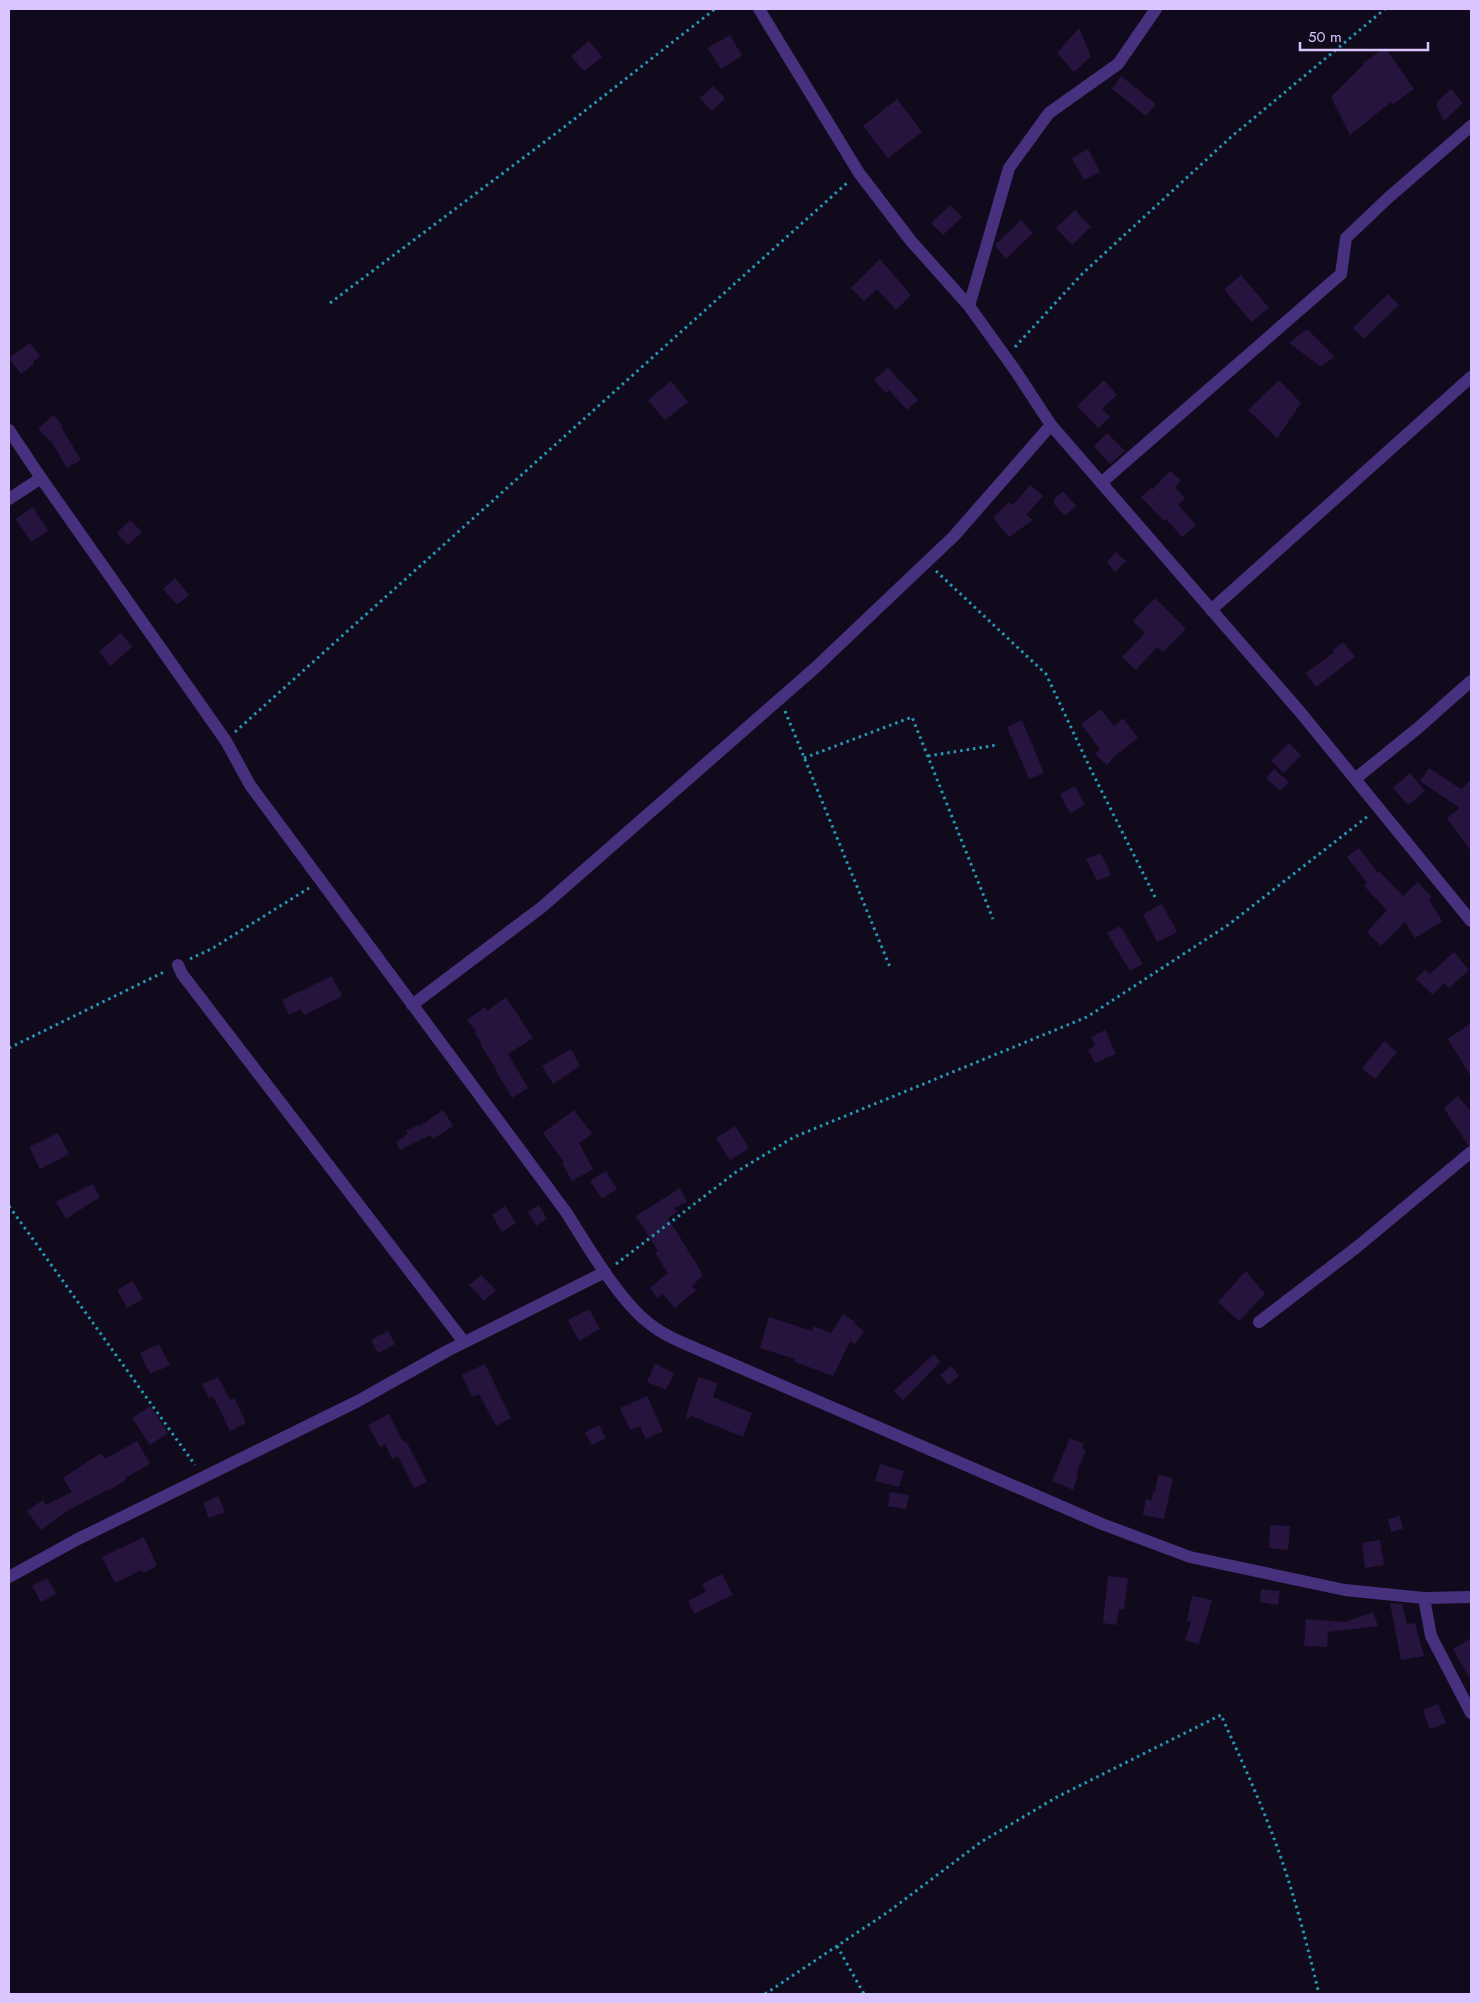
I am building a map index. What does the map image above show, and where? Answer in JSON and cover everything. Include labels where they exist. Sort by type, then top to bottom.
[{"type":"street","points":[[759,9],[859,173],[911,241],[968,306],[1006,357],[1051,426],[1355,779],[1471,921]]},
{"type":"street","points":[[968,306],[1009,168],[1050,113],[1118,64],[1156,9]]},
{"type":"street","points":[[1101,483],[1340,274],[1346,238],[1388,198],[1471,126]]},
{"type":"street","points":[[1211,610],[1471,377]]},
{"type":"street","points":[[412,1005],[542,907],[780,699],[954,536],[1051,426]]},
{"type":"street","points":[[9,430],[226,741],[250,785],[566,1212],[605,1272],[632,1307],[653,1327],[681,1342],[1102,1524],[1190,1558],[1345,1590],[1424,1598],[1471,1597]]},
{"type":"street","points":[[9,498],[41,478]]},
{"type":"street","points":[[1355,779],[1418,728],[1471,681]]},
{"type":"street","points":[[178,965],[182,974],[464,1342]]},
{"type":"street","points":[[1259,1322],[1357,1247],[1471,1152]]},
{"type":"street","points":[[9,1577],[76,1540],[358,1401],[464,1342],[605,1272]]},
{"type":"street","points":[[1424,1598],[1431,1636],[1471,1713]]},
{"type":"path","points":[[330,303],[559,131],[715,9]]},
{"type":"path","points":[[1006,357],[1082,274],[1210,156],[1385,9]]},
{"type":"path","points":[[226,741],[859,173]]},
{"type":"path","points":[[926,562],[1046,674],[1090,768],[1155,897]]},
{"type":"path","points":[[780,699],[890,968]]},
{"type":"path","points":[[804,758],[912,717],[993,919]]},
{"type":"path","points":[[928,756],[997,745]]},
{"type":"path","points":[[605,1272],[736,1172],[794,1137],[1086,1017],[1228,925],[1378,808]]},
{"type":"path","points":[[9,1206],[204,1476]]},
{"type":"path","points":[[765,1994],[888,1912],[981,1842],[1057,1797],[1221,1715],[1250,1778],[1276,1845],[1292,1891],[1319,1994]]},
{"type":"path","points":[[838,1946],[864,1994]]},
{"type":"building","points":[[1079,28],[1091,56],[1074,72],[1057,53]]},
{"type":"building","points":[[730,35],[742,56],[721,69],[708,48]]},
{"type":"building","points":[[589,41],[602,57],[584,71],[571,56]]},
{"type":"building","points":[[1385,48],[1414,89],[1393,104],[1391,102],[1350,135],[1331,97],[1363,63]]},
{"type":"building","points":[[1121,76],[1156,104],[1146,116],[1112,89]]},
{"type":"building","points":[[713,86],[725,98],[712,111],[700,98]]},
{"type":"building","points":[[1451,89],[1463,103],[1444,121],[1437,107],[1437,102]]},
{"type":"building","points":[[897,99],[922,132],[888,158],[863,126]]},
{"type":"building","points":[[1088,149],[1100,172],[1084,180],[1072,158]]},
{"type":"building","points":[[950,205],[962,217],[943,235],[931,223]]},
{"type":"building","points":[[1075,210],[1091,227],[1072,245],[1056,228]]},
{"type":"building","points":[[1021,220],[1033,233],[1006,259],[995,246]]},
{"type":"building","points":[[880,259],[911,295],[896,310],[877,289],[864,301],[851,288]]},
{"type":"building","points":[[1241,275],[1269,308],[1251,322],[1224,289]]},
{"type":"building","points":[[1388,294],[1399,305],[1364,339],[1353,328]]},
{"type":"building","points":[[1307,329],[1335,357],[1320,366],[1289,343]]},
{"type":"building","points":[[30,343],[40,356],[33,362],[34,364],[21,374],[9,358]]},
{"type":"building","points":[[888,368],[918,400],[907,410],[889,390],[886,393],[874,380]]},
{"type":"building","points":[[1104,380],[1117,395],[1102,409],[1110,417],[1098,428],[1077,406]]},
{"type":"building","points":[[1279,380],[1301,403],[1277,438],[1248,410]]},
{"type":"building","points":[[671,381],[688,402],[665,420],[648,400]]},
{"type":"building","points":[[53,415],[63,426],[61,427],[81,460],[67,468],[53,444],[38,429]]},
{"type":"building","points":[[1107,433],[1125,451],[1110,464],[1094,446]]},
{"type":"building","points":[[1170,471],[1181,480],[1175,487],[1185,498],[1178,505],[1196,525],[1182,537],[1166,519],[1164,521],[1141,497],[1151,488],[1152,490]]},
{"type":"building","points":[[1030,485],[1043,496],[1026,515],[1033,520],[1009,537],[993,518],[1009,502],[1013,505]]},
{"type":"building","points":[[1063,491],[1076,506],[1065,516],[1054,504],[1054,499]]},
{"type":"building","points":[[33,507],[48,531],[31,542],[16,519]]},
{"type":"building","points":[[130,520],[142,532],[128,545],[117,533]]},
{"type":"building","points":[[1116,552],[1126,561],[1115,572],[1107,562]]},
{"type":"building","points":[[175,578],[189,595],[177,605],[163,589]]},
{"type":"building","points":[[1155,598],[1186,629],[1163,652],[1157,647],[1136,670],[1122,657],[1145,633],[1133,621]]},
{"type":"building","points":[[121,633],[132,647],[110,666],[99,651]]},
{"type":"building","points":[[1343,642],[1355,657],[1316,687],[1306,673],[1334,652],[1333,650]]},
{"type":"building","points":[[1101,709],[1114,726],[1123,718],[1138,738],[1116,755],[1107,765],[1095,754],[1100,749],[1081,724]]},
{"type":"building","points":[[1022,720],[1044,773],[1029,779],[1007,727]]},
{"type":"building","points":[[1289,743],[1301,755],[1284,773],[1271,761]]},
{"type":"building","points":[[1429,768],[1461,789],[1471,780],[1471,851],[1447,818],[1460,808],[1420,781]]},
{"type":"building","points":[[1274,769],[1289,782],[1280,791],[1266,778]]},
{"type":"building","points":[[1410,773],[1425,791],[1408,805],[1393,788]]},
{"type":"building","points":[[1075,786],[1085,805],[1070,813],[1060,794]]},
{"type":"building","points":[[1359,848],[1378,873],[1379,871],[1403,896],[1418,882],[1432,898],[1429,900],[1442,921],[1415,938],[1405,922],[1381,946],[1367,932],[1387,910],[1364,886],[1367,883],[1347,857]]},
{"type":"building","points":[[1101,853],[1111,875],[1097,881],[1086,859]]},
{"type":"building","points":[[1162,904],[1177,932],[1157,942],[1143,914]]},
{"type":"building","points":[[1120,926],[1143,964],[1130,971],[1107,933]]},
{"type":"building","points":[[1454,952],[1469,970],[1449,988],[1444,983],[1433,995],[1416,979],[1425,970],[1430,974]]},
{"type":"building","points":[[332,976],[342,996],[304,1015],[301,1009],[289,1015],[282,1000]]},
{"type":"building","points":[[506,997],[533,1038],[508,1054],[528,1088],[512,1098],[474,1032],[476,1031],[467,1020],[485,1007],[487,1011]]},
{"type":"building","points":[[1471,1023],[1471,1077],[1448,1039]]},
{"type":"building","points":[[1105,1030],[1116,1054],[1095,1063],[1088,1050],[1095,1046],[1091,1037]]},
{"type":"building","points":[[1384,1041],[1397,1052],[1375,1079],[1362,1069]]},
{"type":"building","points":[[571,1049],[580,1066],[553,1084],[542,1066]]},
{"type":"building","points":[[1458,1096],[1471,1112],[1471,1144],[1468,1145],[1444,1108]]},
{"type":"building","points":[[443,1110],[453,1126],[433,1139],[430,1135],[400,1150],[396,1142],[408,1134],[406,1131],[418,1125],[419,1127]]},
{"type":"building","points":[[574,1110],[592,1134],[579,1143],[593,1169],[572,1181],[562,1163],[564,1162],[543,1133]]},
{"type":"building","points":[[735,1126],[749,1148],[730,1160],[716,1138]]},
{"type":"building","points":[[58,1133],[69,1154],[40,1169],[29,1147]]},
{"type":"building","points":[[606,1171],[617,1189],[602,1199],[590,1181]]},
{"type":"building","points":[[93,1184],[100,1197],[66,1219],[56,1202]]},
{"type":"building","points":[[680,1188],[687,1202],[674,1208],[677,1212],[668,1218],[703,1275],[692,1286],[696,1290],[675,1308],[663,1294],[658,1298],[650,1288],[668,1273],[655,1253],[658,1251],[636,1216]]},
{"type":"building","points":[[539,1205],[547,1219],[536,1226],[528,1212]]},
{"type":"building","points":[[505,1206],[516,1223],[502,1232],[492,1215]]},
{"type":"building","points":[[1246,1271],[1265,1294],[1239,1321],[1218,1302]]},
{"type":"building","points":[[481,1275],[496,1290],[484,1301],[469,1285]]},
{"type":"building","points":[[133,1281],[143,1299],[127,1308],[117,1290]]},
{"type":"building","points":[[589,1309],[600,1329],[579,1341],[568,1320]]},
{"type":"building","points":[[843,1314],[864,1331],[855,1344],[850,1341],[833,1376],[795,1362],[795,1359],[760,1348],[769,1317],[812,1331],[814,1326],[831,1333]]},
{"type":"building","points":[[388,1331],[395,1344],[378,1353],[371,1340]]},
{"type":"building","points":[[159,1344],[170,1365],[150,1374],[140,1353]]},
{"type":"building","points":[[934,1354],[940,1362],[903,1400],[894,1391]]},
{"type":"building","points":[[485,1364],[511,1418],[496,1426],[479,1394],[472,1397],[462,1375]]},
{"type":"building","points":[[655,1364],[674,1373],[666,1390],[647,1382]]},
{"type":"building","points":[[951,1366],[959,1376],[948,1385],[940,1375]]},
{"type":"building","points":[[218,1377],[230,1400],[234,1398],[246,1423],[230,1431],[213,1396],[209,1398],[202,1384]]},
{"type":"building","points":[[698,1377],[718,1383],[713,1397],[752,1413],[743,1437],[692,1416],[685,1420]]},
{"type":"building","points":[[647,1396],[663,1431],[646,1439],[640,1426],[630,1430],[620,1408]]},
{"type":"building","points":[[150,1406],[168,1433],[150,1445],[132,1418]]},
{"type":"building","points":[[389,1414],[402,1440],[406,1441],[427,1482],[414,1488],[398,1456],[392,1459],[385,1444],[380,1447],[368,1425]]},
{"type":"building","points":[[599,1425],[606,1438],[592,1445],[585,1432]]},
{"type":"building","points":[[1070,1438],[1084,1444],[1082,1448],[1086,1450],[1076,1474],[1078,1476],[1073,1490],[1052,1481]]},
{"type":"building","points":[[137,1441],[150,1464],[125,1478],[126,1480],[108,1491],[67,1511],[41,1530],[27,1511],[43,1500],[46,1505],[72,1492],[63,1478],[101,1453],[105,1459]]},
{"type":"building","points":[[880,1464],[904,1471],[899,1487],[875,1481]]},
{"type":"building","points":[[1158,1475],[1173,1478],[1164,1519],[1143,1515],[1146,1499],[1152,1500],[1153,1492],[1155,1492]]},
{"type":"building","points":[[890,1492],[909,1495],[906,1509],[888,1506]]},
{"type":"building","points":[[218,1496],[225,1512],[209,1518],[203,1503]]},
{"type":"building","points":[[1400,1516],[1403,1529],[1391,1532],[1388,1519]]},
{"type":"building","points":[[1270,1525],[1290,1526],[1288,1550],[1269,1548]]},
{"type":"building","points":[[144,1537],[157,1566],[143,1573],[141,1570],[115,1583],[102,1557]]},
{"type":"building","points":[[1380,1540],[1384,1565],[1365,1568],[1362,1543]]},
{"type":"building","points":[[722,1574],[733,1595],[694,1614],[688,1601],[706,1592],[702,1584]]},
{"type":"building","points":[[1108,1576],[1128,1578],[1124,1610],[1119,1609],[1116,1625],[1103,1623]]},
{"type":"building","points":[[47,1578],[56,1594],[41,1602],[32,1586]]},
{"type":"building","points":[[1261,1589],[1280,1591],[1278,1605],[1260,1602]]},
{"type":"building","points":[[1192,1596],[1212,1600],[1199,1644],[1185,1640],[1191,1622],[1187,1621]]},
{"type":"building","points":[[1390,1603],[1402,1604],[1407,1624],[1415,1623],[1424,1656],[1401,1660]]},
{"type":"building","points":[[1373,1612],[1378,1626],[1328,1632],[1327,1647],[1304,1646],[1306,1619],[1345,1622]]},
{"type":"building","points":[[1471,1638],[1471,1681],[1453,1649]]},
{"type":"building","points":[[1438,1704],[1446,1723],[1430,1729],[1423,1710]]}]
